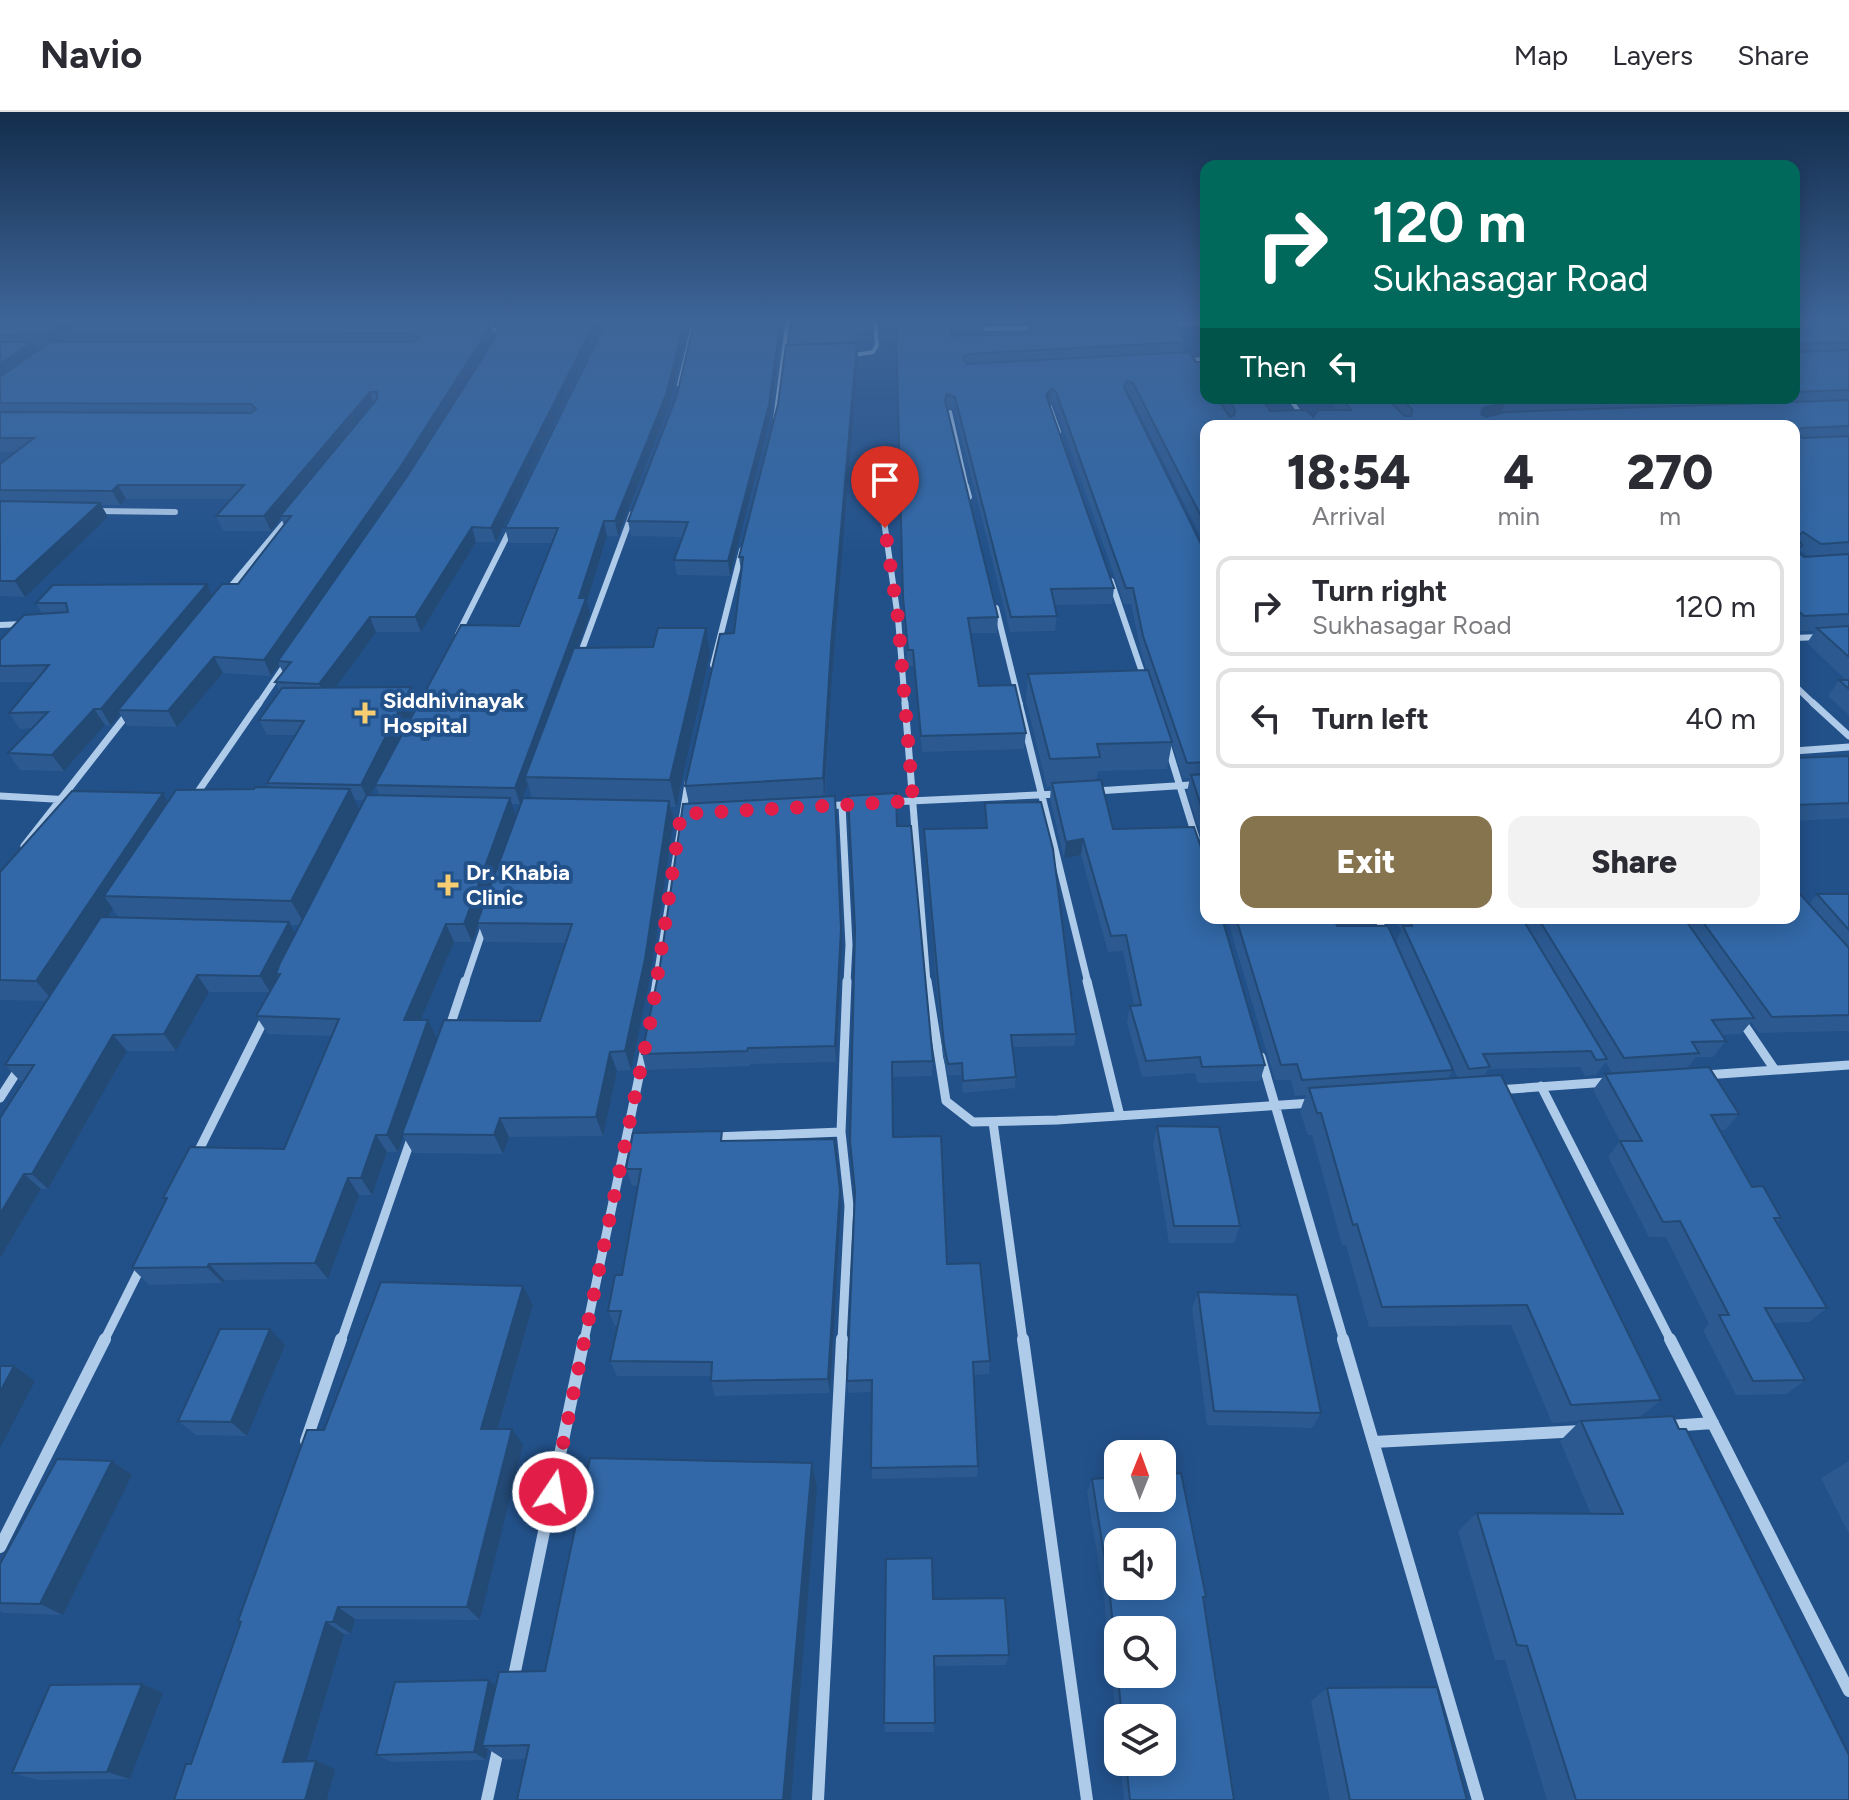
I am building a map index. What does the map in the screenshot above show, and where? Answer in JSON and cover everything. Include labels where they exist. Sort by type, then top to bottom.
[{"type":"street","points":[[771,435],[777,397]]},
{"type":"street","points":[[1050,407],[1060,436]]},
{"type":"street","points":[[950,412],[971,506]]},
{"type":"street","points":[[877,468],[898,618],[929,1003],[936,1058],[946,1101],[973,1122],[1120,1116],[1321,1102]]},
{"type":"street","points":[[95,511],[175,512]]},
{"type":"street","points":[[578,661],[633,511]]},
{"type":"street","points":[[223,596],[291,514]]},
{"type":"street","points":[[454,643],[514,521]]},
{"type":"street","points":[[710,676],[744,540]]},
{"type":"street","points":[[1106,567],[1146,684]]},
{"type":"street","points":[[993,597],[1120,1116]]},
{"type":"street","points":[[0,625],[29,624]]},
{"type":"street","points":[[1800,638],[1835,636]]},
{"type":"street","points":[[205,803],[190,803],[289,659]]},
{"type":"street","points":[[1800,691],[1849,736]]},
{"type":"street","points":[[17,856],[136,704]]},
{"type":"street","points":[[1166,742],[1198,842]]},
{"type":"street","points":[[1800,751],[1849,747]]},
{"type":"street","points":[[652,1014],[681,814],[691,768]]},
{"type":"street","points":[[1088,792],[1200,784]]},
{"type":"street","points":[[885,803],[1072,793]]},
{"type":"street","points":[[0,796],[87,801]]},
{"type":"street","points":[[813,807],[871,803]]},
{"type":"street","points":[[818,1800],[849,1206],[841,1132],[849,945],[842,805]]},
{"type":"street","points":[[665,814],[696,813]]},
{"type":"street","points":[[446,1037],[488,917]]},
{"type":"street","points":[[1381,924],[1391,947]]},
{"type":"street","points":[[188,1171],[274,1001]]},
{"type":"street","points":[[1731,1007],[1775,1070]]},
{"type":"street","points":[[510,1692],[649,1030]]},
{"type":"street","points":[[1259,1047],[1478,1800]]},
{"type":"street","points":[[0,1098],[25,1059]]},
{"type":"street","points":[[1700,1075],[1849,1065]]},
{"type":"street","points":[[1600,1068],[1609,1082]]},
{"type":"street","points":[[1485,1091],[1624,1081]]},
{"type":"street","points":[[1541,1086],[1849,1691]]},
{"type":"street","points":[[993,1122],[1087,1800]]},
{"type":"street","points":[[300,1457],[415,1128]]},
{"type":"street","points":[[699,1137],[841,1132]]},
{"type":"street","points":[[626,1139],[641,1139]]},
{"type":"street","points":[[0,1547],[147,1255]]},
{"type":"street","points":[[1651,1427],[1713,1423]]},
{"type":"street","points":[[1374,1442],[1589,1430]]},
{"type":"street","points":[[487,1800],[501,1738]]},
{"type":"building","points":[[0,397],[366,397],[264,516],[216,516],[244,485],[118,485],[112,491],[0,490],[0,464],[34,438],[0,438],[0,412],[251,413],[256,409],[251,404],[0,403]]},
{"type":"building","points":[[445,397],[401,466],[264,660],[214,657],[168,711],[118,710],[222,584],[238,584],[291,516],[280,516],[377,399]]},
{"type":"building","points":[[458,397],[557,397],[491,528],[472,527],[415,617],[370,617],[319,684],[275,682],[291,662],[278,661],[408,475]]},
{"type":"building","points":[[569,397],[665,397],[615,521],[604,521],[579,598],[586,598],[515,788],[375,785],[461,625],[519,626],[558,528],[505,528]]},
{"type":"building","points":[[676,397],[770,397],[728,561],[674,560],[688,522],[628,521]]},
{"type":"building","points":[[779,397],[852,397],[823,778],[685,786],[720,634],[734,633],[743,557],[739,557]]},
{"type":"building","points":[[898,397],[946,397],[998,617],[968,618],[979,686],[1015,685],[1026,733],[921,736],[913,650],[908,650],[903,597]]},
{"type":"building","points":[[955,397],[1047,397],[1114,588],[1051,589],[1057,616],[1011,617]]},
{"type":"building","points":[[1058,397],[1129,397],[1200,542],[1200,762],[1187,763],[1143,636],[1133,588],[1126,588]]},
{"type":"building","points":[[1140,397],[1200,397],[1200,404],[1221,404],[1230,417],[1235,410],[1232,404],[1265,404],[1270,411],[1306,410],[1313,417],[1318,410],[1351,410],[1346,404],[1392,404],[1405,416],[1411,416],[1412,409],[1407,404],[1498,404],[1483,408],[1481,414],[1486,417],[1506,412],[1849,400],[1849,426],[1800,429],[1800,420],[1200,420],[1200,514]]},
{"type":"building","points":[[1800,436],[1849,436],[1849,542],[1821,544],[1803,532],[1800,534]]},
{"type":"building","points":[[0,501],[100,503],[15,581],[0,581]]},
{"type":"building","points":[[1800,554],[1804,557],[1849,554],[1849,614],[1804,616],[1800,612]]},
{"type":"building","points":[[207,584],[101,709],[94,709],[52,755],[8,753],[48,712],[9,713],[49,665],[0,666],[0,640],[24,615],[68,612],[66,603],[36,603],[53,585]]},
{"type":"building","points":[[1849,626],[1849,657],[1817,628]]},
{"type":"building","points":[[658,628],[706,628],[670,780],[525,777],[574,648],[653,647]]},
{"type":"building","points":[[1148,670],[1172,742],[1097,744],[1100,757],[1050,759],[1028,674]]},
{"type":"building","points":[[1839,680],[1849,680],[1849,689]]},
{"type":"building","points":[[411,687],[361,785],[267,783],[304,721],[259,720],[282,688]]},
{"type":"building","points":[[1849,756],[1849,803],[1800,805],[1800,758]]},
{"type":"building","points":[[1200,774],[1200,803],[1191,775]]},
{"type":"building","points":[[1101,780],[1113,829],[1194,827],[1200,844],[1200,924],[1224,924],[1265,1065],[1202,1067],[1200,1057],[1146,1061],[1130,1006],[1141,1005],[1126,935],[1111,936],[1083,839],[1066,842],[1052,783]]},
{"type":"building","points":[[255,787],[350,789],[291,901],[104,896],[176,790]]},
{"type":"building","points":[[72,791],[163,793],[36,981],[0,980],[0,872]]},
{"type":"building","points":[[896,793],[897,826],[911,826],[933,1061],[892,1062],[893,1137],[941,1136],[947,1264],[980,1263],[990,1361],[973,1362],[978,1466],[871,1468],[872,1380],[847,1381],[855,1192],[850,1141],[855,929],[848,796]]},
{"type":"building","points":[[367,795],[510,798],[464,924],[446,924],[404,1020],[428,1020],[387,1135],[376,1135],[361,1178],[348,1178],[315,1263],[132,1268],[190,1147],[284,1149],[339,1019],[256,1016],[280,974],[276,974],[280,963]]},
{"type":"building","points":[[835,796],[841,929],[835,1046],[642,1054],[660,966],[683,804]]},
{"type":"building","points":[[523,798],[669,801],[645,959],[625,1051],[610,1052],[596,1117],[500,1118],[494,1135],[402,1134],[444,1020],[540,1021],[572,924],[477,923]]},
{"type":"building","points":[[1041,802],[1053,849],[1076,1034],[1011,1035],[1016,1077],[963,1081],[962,1063],[948,1064],[944,1045],[924,829],[987,828],[985,803]]},
{"type":"building","points":[[1800,894],[1849,948],[1849,1015],[1772,1017],[1704,924],[1800,924]]},
{"type":"building","points":[[1817,894],[1849,894],[1849,930]]},
{"type":"building","points":[[101,917],[289,922],[260,976],[197,975],[164,1034],[113,1035],[32,1174],[24,1174],[0,1214],[0,1118],[34,1065],[5,1065]]},
{"type":"building","points":[[1238,924],[1388,926],[1453,1070],[1302,1080],[1297,1064],[1281,1065]]},
{"type":"building","points":[[1526,924],[1607,1059],[1596,1060],[1591,1051],[1483,1054],[1490,1067],[1469,1069],[1403,926]]},
{"type":"building","points":[[1542,924],[1688,924],[1754,1018],[1712,1020],[1726,1041],[1692,1042],[1699,1053],[1624,1058]]},
{"type":"building","points":[[1709,1067],[1739,1114],[1711,1115],[1752,1187],[1763,1186],[1781,1218],[1774,1218],[1827,1308],[1765,1308],[1805,1380],[1753,1381],[1719,1315],[1729,1315],[1680,1221],[1663,1222],[1620,1141],[1642,1141],[1605,1074]]},
{"type":"building","points":[[1501,1075],[1661,1400],[1571,1405],[1527,1305],[1382,1307],[1357,1224],[1353,1225],[1321,1113],[1317,1113],[1309,1088]]},
{"type":"building","points":[[1157,1126],[1219,1127],[1240,1226],[1174,1226]]},
{"type":"building","points":[[722,1131],[721,1141],[834,1139],[840,1190],[828,1379],[711,1381],[712,1362],[610,1361],[621,1311],[608,1311],[615,1275],[622,1275],[641,1169],[626,1169],[633,1133]]},
{"type":"building","points":[[381,1282],[523,1286],[481,1429],[512,1429],[467,1607],[338,1607],[333,1622],[326,1622],[283,1762],[316,1761],[305,1800],[174,1800],[186,1764],[191,1764],[241,1622],[238,1621],[307,1430],[324,1430]]},
{"type":"building","points":[[1198,1292],[1297,1295],[1321,1413],[1214,1411]]},
{"type":"building","points":[[220,1329],[270,1329],[231,1422],[178,1421]]},
{"type":"building","points":[[0,1366],[14,1366],[0,1392]]},
{"type":"building","points":[[1673,1416],[1679,1429],[1686,1429],[1849,1755],[1849,1800],[1576,1800],[1527,1646],[1517,1645],[1477,1513],[1623,1514],[1581,1421]]},
{"type":"building","points":[[590,1458],[812,1463],[783,1800],[517,1800],[529,1745],[482,1746],[499,1672],[545,1671]]},
{"type":"building","points":[[57,1459],[112,1461],[40,1604],[0,1603],[0,1564]]},
{"type":"building","points":[[1181,1473],[1206,1597],[1203,1597],[1234,1800],[1130,1800],[1127,1776],[1176,1776],[1176,1704],[1121,1704],[1119,1688],[1176,1688],[1176,1616],[1112,1616],[1110,1600],[1176,1600],[1176,1528],[1104,1528],[1104,1555],[1092,1479],[1104,1478],[1104,1512],[1176,1512],[1176,1474]]},
{"type":"building","points":[[932,1558],[933,1599],[1005,1598],[1009,1655],[934,1656],[935,1723],[884,1723],[886,1559]]},
{"type":"building","points":[[489,1680],[474,1752],[376,1755],[395,1682]]},
{"type":"building","points":[[142,1684],[107,1772],[12,1773],[50,1685]]},
{"type":"building","points":[[1437,1687],[1467,1800],[1350,1800],[1327,1688]]},
{"type":"place","name":"Siddhivinayak Hospital","points":[[365,713]]},
{"type":"place","name":"Dr. Khabia Clinic","points":[[448,885]]},
{"type":"route","points":[[553,1492],[652,1014],[681,814],[913,801],[898,618],[885,528]]}]
